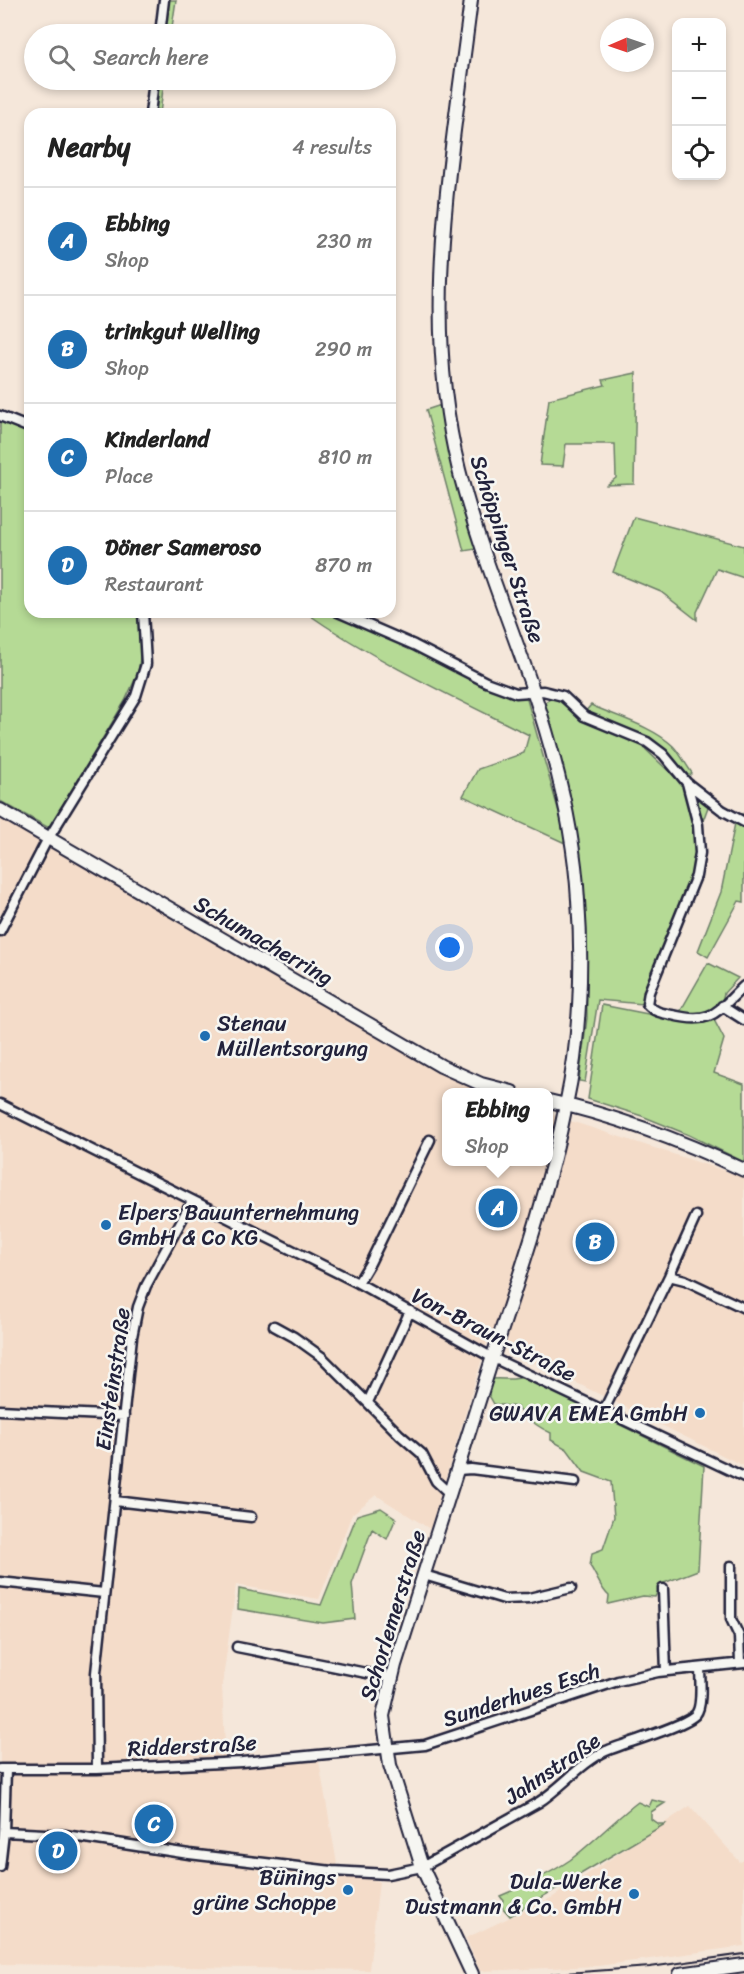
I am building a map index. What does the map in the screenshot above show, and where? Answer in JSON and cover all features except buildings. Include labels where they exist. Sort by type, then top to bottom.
[{"type":"main road","name":"Schöppinger Straße","points":[[471,0],[443,224],[440,311],[442,361],[451,433],[462,480],[484,552],[534,692],[561,783],[573,849],[578,899],[578,992],[566,1105]]},
{"type":"main road","name":"Schumacherring","points":[[0,810],[441,1066],[481,1084],[496,1088]]},
{"type":"main road","points":[[553,1102],[639,1125],[744,1170]]},
{"type":"main road","name":"Schorlemerstraße","points":[[553,1156],[566,1105]]},
{"type":"main road","name":"Schorlemerstraße","points":[[472,1974],[422,1867],[386,1749],[383,1716],[391,1678],[493,1358],[550,1166]]},
{"type":"main road","points":[[680,1974],[744,1965]]},
{"type":"street","points":[[161,24],[164,0]]},
{"type":"street","points":[[151,108],[153,90]]},
{"type":"street","points":[[0,416],[24,426]]},
{"type":"street","points":[[0,931],[49,839],[136,696],[146,664],[143,618]]},
{"type":"street","points":[[352,618],[414,645],[486,682],[516,693],[543,691],[559,694],[584,716],[647,742],[663,754],[687,783],[722,810],[744,822]]},
{"type":"street","points":[[687,783],[698,825],[700,853],[696,876],[649,992],[647,1004],[652,1011],[702,1020],[713,1016],[744,986]]},
{"type":"street","points":[[722,1006],[744,1020]]},
{"type":"street","name":"Von-Braun-Straße","points":[[0,1104],[358,1283],[493,1358],[744,1477]]},
{"type":"street","points":[[358,1283],[430,1140]]},
{"type":"street","name":"Einsteinstraße","points":[[97,1769],[96,1673],[132,1337],[138,1307],[146,1287],[192,1201]]},
{"type":"street","points":[[604,1410],[696,1216]]},
{"type":"street","points":[[669,1276],[685,1280],[744,1308]]},
{"type":"street","points":[[368,1402],[410,1311]]},
{"type":"street","points":[[274,1326],[294,1336],[322,1357],[422,1454],[436,1481],[450,1494]]},
{"type":"street","points":[[0,1410],[124,1416]]},
{"type":"street","points":[[458,1470],[575,1482]]},
{"type":"street","points":[[115,1501],[251,1517]]},
{"type":"street","name":"Sunderhues Esch","points":[[386,1749],[425,1745],[601,1686],[666,1671],[742,1663],[739,1636],[732,1619],[731,1566]]},
{"type":"street","points":[[424,1575],[504,1599],[528,1598],[571,1588]]},
{"type":"street","points":[[0,1582],[104,1593]]},
{"type":"street","points":[[663,1589],[666,1671]]},
{"type":"street","points":[[237,1647],[391,1678]]},
{"type":"street","name":"Jahnstraße","points":[[422,1867],[539,1802],[598,1755],[680,1724],[695,1715],[699,1710],[700,1668]]},
{"type":"street","name":"Ridderstraße","points":[[3,1769],[97,1769],[242,1762],[386,1749]]},
{"type":"street","points":[[0,1867],[4,1832],[3,1769]]},
{"type":"street","points":[[4,1832],[65,1835],[189,1854],[332,1871],[388,1874],[422,1867]]},
{"type":"shaded area","points":[[0,806],[412,1053],[492,1088],[442,1088],[442,1166],[553,1166],[553,1115],[744,1177],[744,1466],[488,1339],[430,1529],[376,1495],[352,1514],[319,1599],[236,1585],[222,1686],[226,1763],[318,1756],[339,1875],[379,1881],[369,1970],[0,1964]]},
{"type":"shaded area","points":[[690,1806],[740,1862],[744,1860],[744,1946],[598,1966],[480,1971],[466,1938],[553,1897]]},
{"type":"green space","points":[[164,0],[176,0],[172,24],[161,24]]},
{"type":"green space","points":[[154,90],[163,90],[161,108],[152,108]]},
{"type":"green space","points":[[636,373],[634,484],[607,485],[616,478],[615,444],[566,444],[563,466],[540,465],[549,399],[605,385],[603,380]]},
{"type":"green space","points":[[441,405],[454,469],[476,549],[464,551],[426,410]]},
{"type":"green space","points":[[0,410],[24,420],[24,618],[138,618],[141,651],[138,673],[125,701],[49,828],[0,801]]},
{"type":"green space","points":[[634,517],[744,546],[744,578],[717,569],[697,612],[697,620],[661,592],[613,572]]},
{"type":"green space","points":[[314,618],[361,618],[501,692],[526,696],[564,830],[565,843],[463,796],[478,769],[524,753],[529,735],[443,692]]},
{"type":"green space","points":[[553,697],[587,721],[640,744],[681,783],[703,796],[708,807],[701,826],[690,890],[643,1004],[598,1000],[585,1082],[579,1081],[587,1018],[582,870],[571,802],[545,702]]},
{"type":"green space","points":[[591,705],[645,727],[665,739],[676,749],[692,773],[688,777],[652,742],[584,713]]},
{"type":"green space","points":[[744,813],[744,902],[739,901],[708,957],[698,951],[721,892],[735,823]]},
{"type":"green space","points":[[708,963],[738,978],[724,993],[721,1005],[706,1016],[680,1012]]},
{"type":"green space","points":[[602,1005],[694,1023],[714,1020],[724,1039],[714,1073],[744,1084],[744,1162],[689,1135],[642,1116],[588,1099]]},
{"type":"green space","points":[[523,1377],[704,1466],[698,1570],[661,1584],[655,1597],[643,1596],[608,1604],[609,1596],[590,1566],[592,1553],[603,1549],[614,1517],[611,1482],[584,1472],[567,1449],[551,1440],[551,1433],[527,1418],[517,1407],[494,1404],[486,1390],[493,1379]]},
{"type":"green space","points":[[381,1508],[396,1518],[387,1539],[372,1529],[352,1584],[355,1619],[323,1623],[238,1609],[239,1589],[321,1605],[357,1515]]},
{"type":"green space","points":[[652,1800],[665,1803],[651,1812],[651,1819],[658,1824],[665,1824],[510,1916],[501,1906],[503,1900],[500,1896],[536,1880],[570,1860],[638,1802],[649,1807]]},
{"type":"railway","points":[[552,1974],[650,1967],[744,1954]]},
{"type":"place","name":"Stenau Müllentsorgung","points":[[205,1036]]},
{"type":"place","name":"Ebbing","points":[[498,1208]]},
{"type":"place","name":"Elpers Bauunternehmung GmbH & Co KG","points":[[106,1225]]},
{"type":"place","name":"trinkgut Welling","points":[[595,1242]]},
{"type":"place","name":"GWAVA EMEA GmbH","points":[[700,1413]]},
{"type":"place","name":"Kinderland","points":[[154,1824]]},
{"type":"place","name":"Döner Sameroso","points":[[58,1851]]},
{"type":"place","name":"Bünings grüne Schoppe","points":[[348,1890]]},
{"type":"place","name":"Dula-Werke Dustmann & Co. GmbH","points":[[634,1894]]}]
